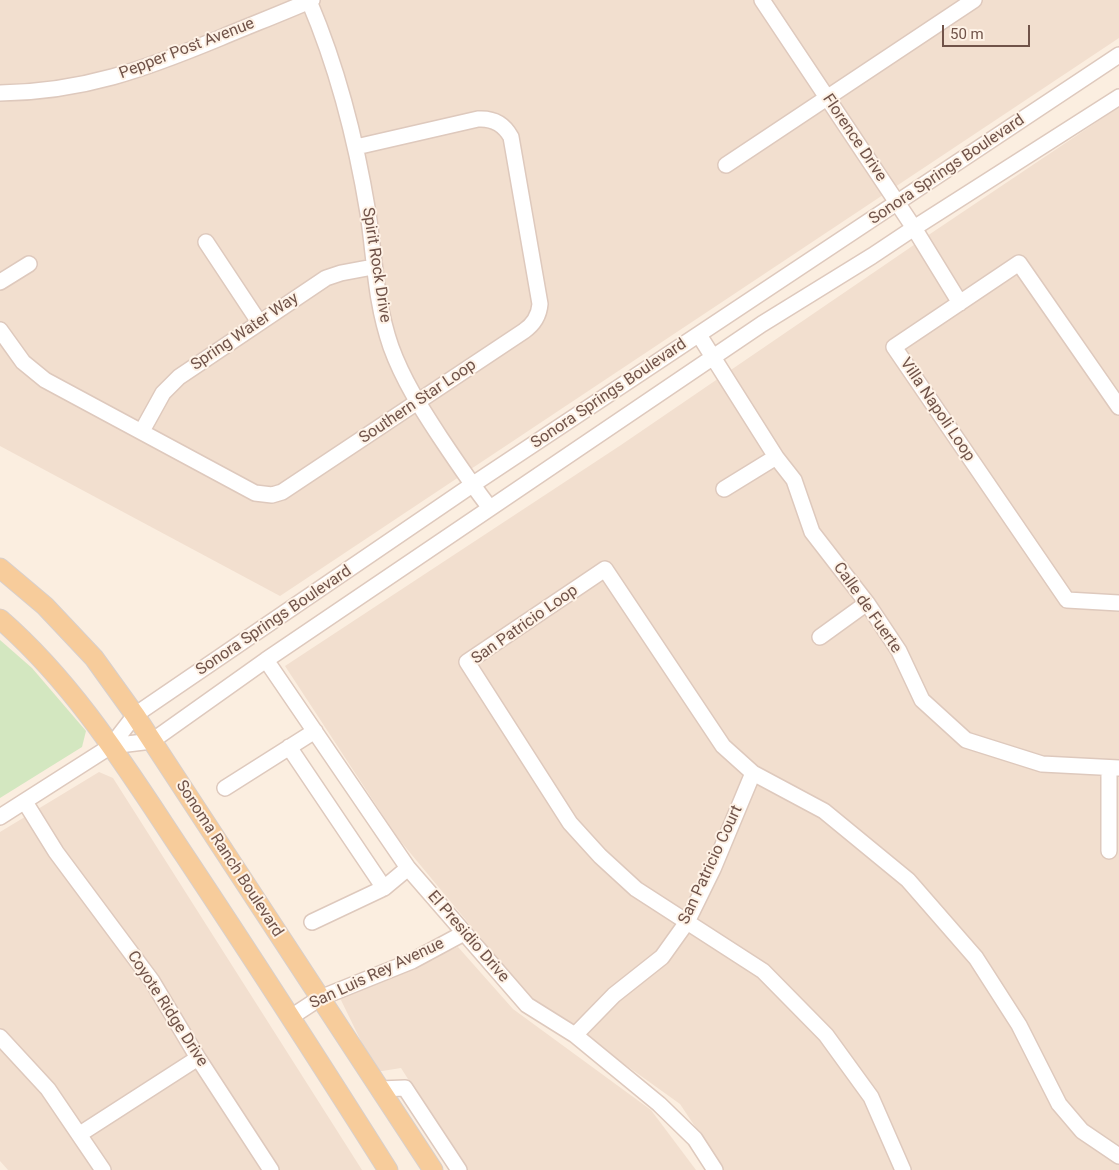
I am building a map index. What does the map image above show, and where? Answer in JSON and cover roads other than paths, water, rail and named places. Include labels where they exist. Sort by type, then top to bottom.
[{"type":"main road","name":"Sonoma Ranch Boulevard","points":[[0,568],[46,606],[94,658],[152,741],[433,1170]]},
{"type":"main road","points":[[0,619],[55,674],[83,706],[292,1017],[388,1170]]},
{"type":"street","name":"Florence Drive","points":[[762,0],[914,228],[960,303]]},
{"type":"street","points":[[726,165],[974,0]]},
{"type":"street","name":"Pepper Post Avenue","points":[[0,93],[35,92],[127,74],[159,63],[310,1]]},
{"type":"street","name":"Spirit Rock Drive","points":[[310,1],[338,82],[356,147],[368,213],[381,312],[389,341],[400,369],[418,403],[472,485],[490,508]]},
{"type":"street","name":"Sonora Springs Boulevard","points":[[0,817],[111,746],[135,716],[472,485],[1119,55]]},
{"type":"street","name":"Sonora Springs Boulevard","points":[[111,746],[152,741],[266,660],[762,324],[872,256],[1119,97]]},
{"type":"street","name":"Southern Star Loop","points":[[0,330],[23,362],[38,375],[255,492],[272,495],[287,489],[524,331],[537,318],[540,304],[511,137],[501,124],[484,119],[356,147]]},
{"type":"street","points":[[206,242],[259,322]]},
{"type":"street","name":"Villa Napoli Loop","points":[[1119,407],[1019,263],[894,347],[1067,600],[1119,603]]},
{"type":"street","points":[[0,282],[28,264]]},
{"type":"street","name":"Spring Water Way","points":[[142,431],[163,393],[179,376],[326,278],[341,273],[374,267]]},
{"type":"street","name":"Calle de Fuerte","points":[[699,334],[776,457],[794,480],[812,532],[867,603],[899,651],[922,700],[966,740],[1042,764],[1114,768]]},
{"type":"street","points":[[724,489],[776,457]]},
{"type":"street","name":"San Patricio Loop","points":[[687,922],[636,889],[600,856],[570,823],[467,662],[605,569],[723,746],[753,772]]},
{"type":"street","points":[[820,637],[867,603]]},
{"type":"street","name":"El Presidio Drive","points":[[266,660],[408,868],[527,1005],[575,1035],[659,1104],[695,1139],[716,1170]]},
{"type":"street","points":[[225,788],[315,731]]},
{"type":"street","points":[[289,747],[384,888]]},
{"type":"street","points":[[1109,851],[1114,768]]},
{"type":"street","points":[[753,772],[824,811],[908,880],[976,958],[1019,1025],[1059,1104],[1082,1131],[1119,1156]]},
{"type":"street","name":"San Patricio Court","points":[[575,1035],[614,995],[662,957],[687,922],[713,869],[753,772]]},
{"type":"street","name":"Coyote Ridge Drive","points":[[25,802],[56,852],[152,981],[198,1058],[271,1170]]},
{"type":"street","points":[[312,922],[384,888],[408,868]]},
{"type":"street","points":[[687,922],[763,972],[826,1034],[871,1097],[902,1170]]},
{"type":"street","name":"San Luis Rey Avenue","points":[[292,1017],[320,998],[412,961],[464,933]]},
{"type":"street","points":[[0,1037],[48,1089],[103,1170]]},
{"type":"street","points":[[80,1134],[198,1058]]},
{"type":"street","points":[[379,1089],[405,1088],[459,1170]]}]
